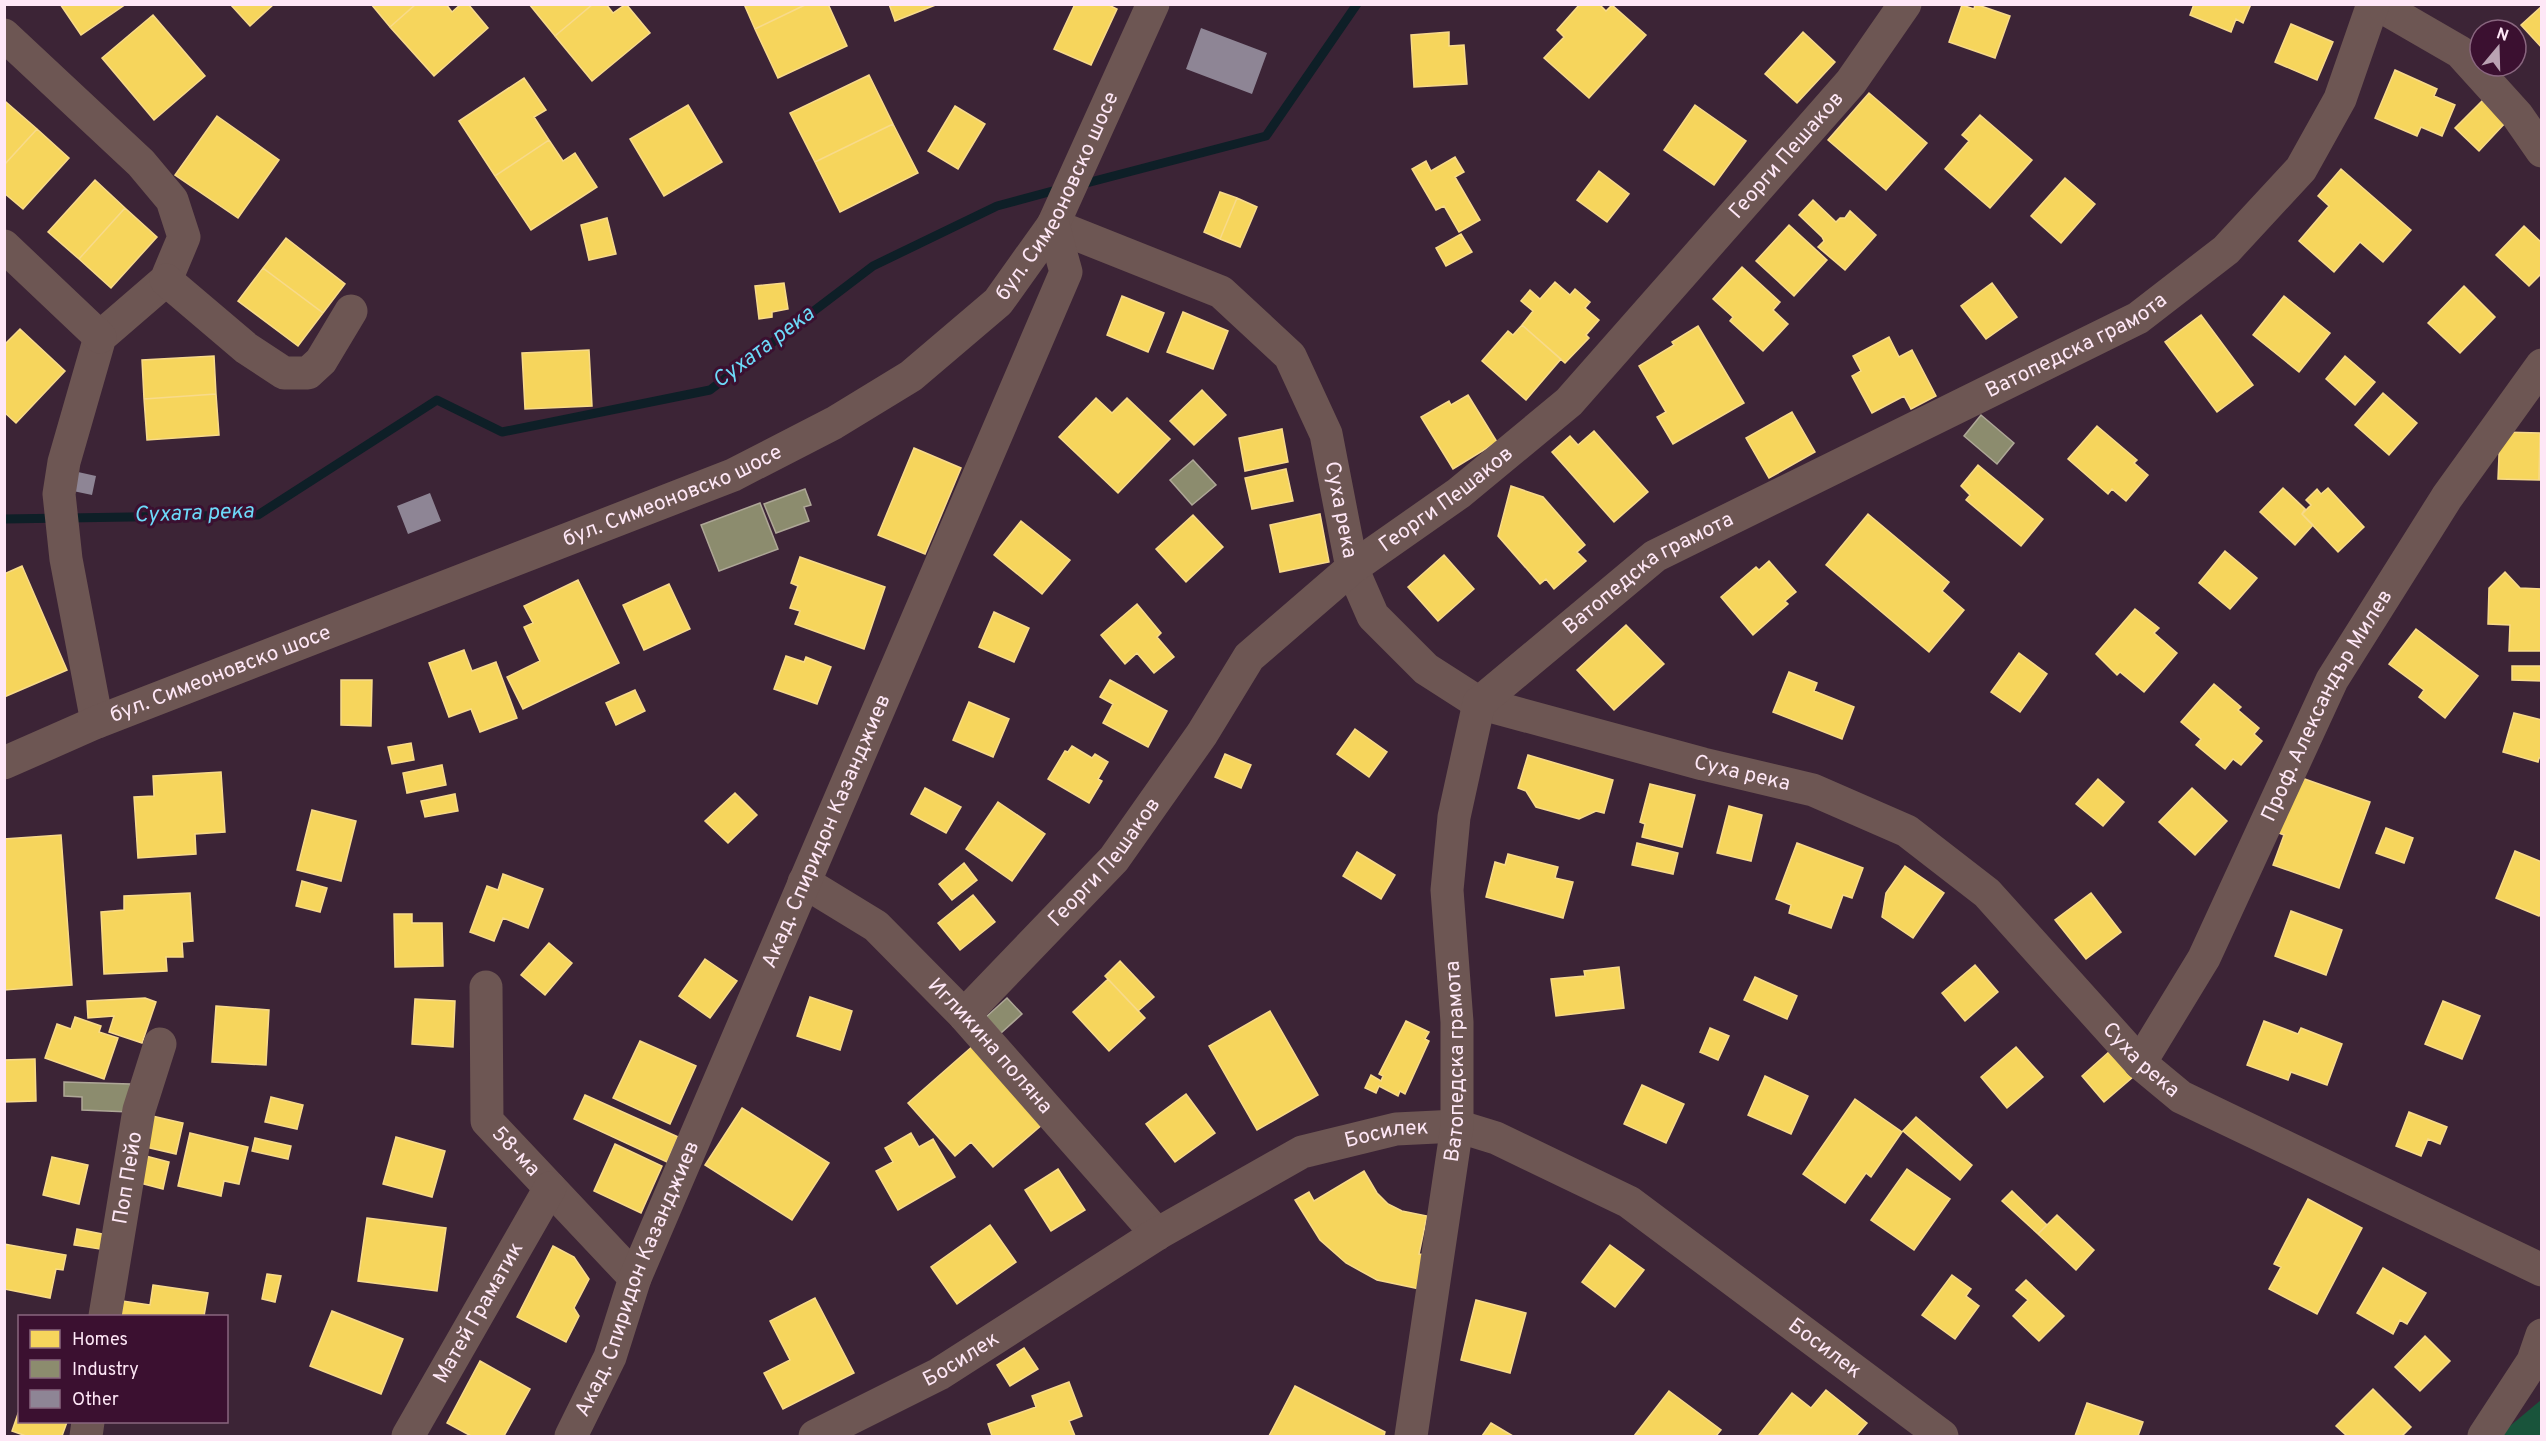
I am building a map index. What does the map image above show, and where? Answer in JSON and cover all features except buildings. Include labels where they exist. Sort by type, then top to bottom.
[{"type":"street","name":"бул. Симеоновско шосе","points":[[4,763],[97,722],[733,475],[834,423],[911,376],[998,302],[1053,225],[1153,4]]},
{"type":"street","name":"Георги Пешаков","points":[[964,1015],[1114,859],[1202,734],[1249,657],[1352,568],[1459,493],[1569,402],[1851,82],[1905,4]]},
{"type":"street","points":[[2375,4],[2460,52],[2517,115],[2541,152]]},
{"type":"street","name":"Ватопедска грамота","points":[[1411,1437],[1457,1126],[1457,1022],[1447,890],[1454,817],[1479,703],[1655,556],[2138,318],[2226,250],[2301,169],[2340,99],[2375,4]]},
{"type":"street","points":[[4,35],[141,163],[172,200],[184,237],[166,280],[100,337],[64,462],[59,494],[66,559],[97,722]]},
{"type":"street","name":"Суха река","points":[[1053,225],[1221,292],[1290,356],[1326,434],[1352,568],[1373,616],[1426,669],[1479,703],[1703,764],[1813,790],[1907,831],[1987,892],[2140,1063],[2181,1097],[2541,1270]]},
{"type":"street","name":"Акад. Спиридон Казанджиев","points":[[571,1437],[610,1357],[635,1278],[1066,272],[1053,225]]},
{"type":"street","points":[[4,246],[100,337]]},
{"type":"street","points":[[166,280],[246,348],[284,373],[308,373],[321,361],[351,311]]},
{"type":"street","name":"Проф. Александър Милев","points":[[2140,1063],[2204,958],[2332,680],[2447,497],[2541,365]]},
{"type":"street","name":"Игликина поляна","points":[[804,882],[876,926],[964,1015],[1157,1234]]},
{"type":"street","name":"58-ма","points":[[486,987],[487,1121],[635,1278]]},
{"type":"street","name":"Поп Пейо","points":[[105,1315],[139,1110],[160,1044]]},
{"type":"street","name":"Босилек","points":[[815,1437],[939,1374],[1157,1234],[1302,1152],[1396,1129],[1457,1126],[1496,1138],[1629,1202],[1942,1437]]},
{"type":"street","name":"Матей Граматик","points":[[408,1437],[550,1188]]},
{"type":"street","points":[[2484,1437],[2533,1362],[2541,1335]]},
{"type":"green space","points":[[2541,1400],[2541,1436],[2498,1436]]},
{"type":"waterway","name":"Сухата река","points":[[1079,185],[1266,136],[1357,4]]},
{"type":"waterway","name":"Сухата река","points":[[4,519],[258,515],[437,400],[502,432],[710,390],[873,266],[997,206],[1060,189]]}]
